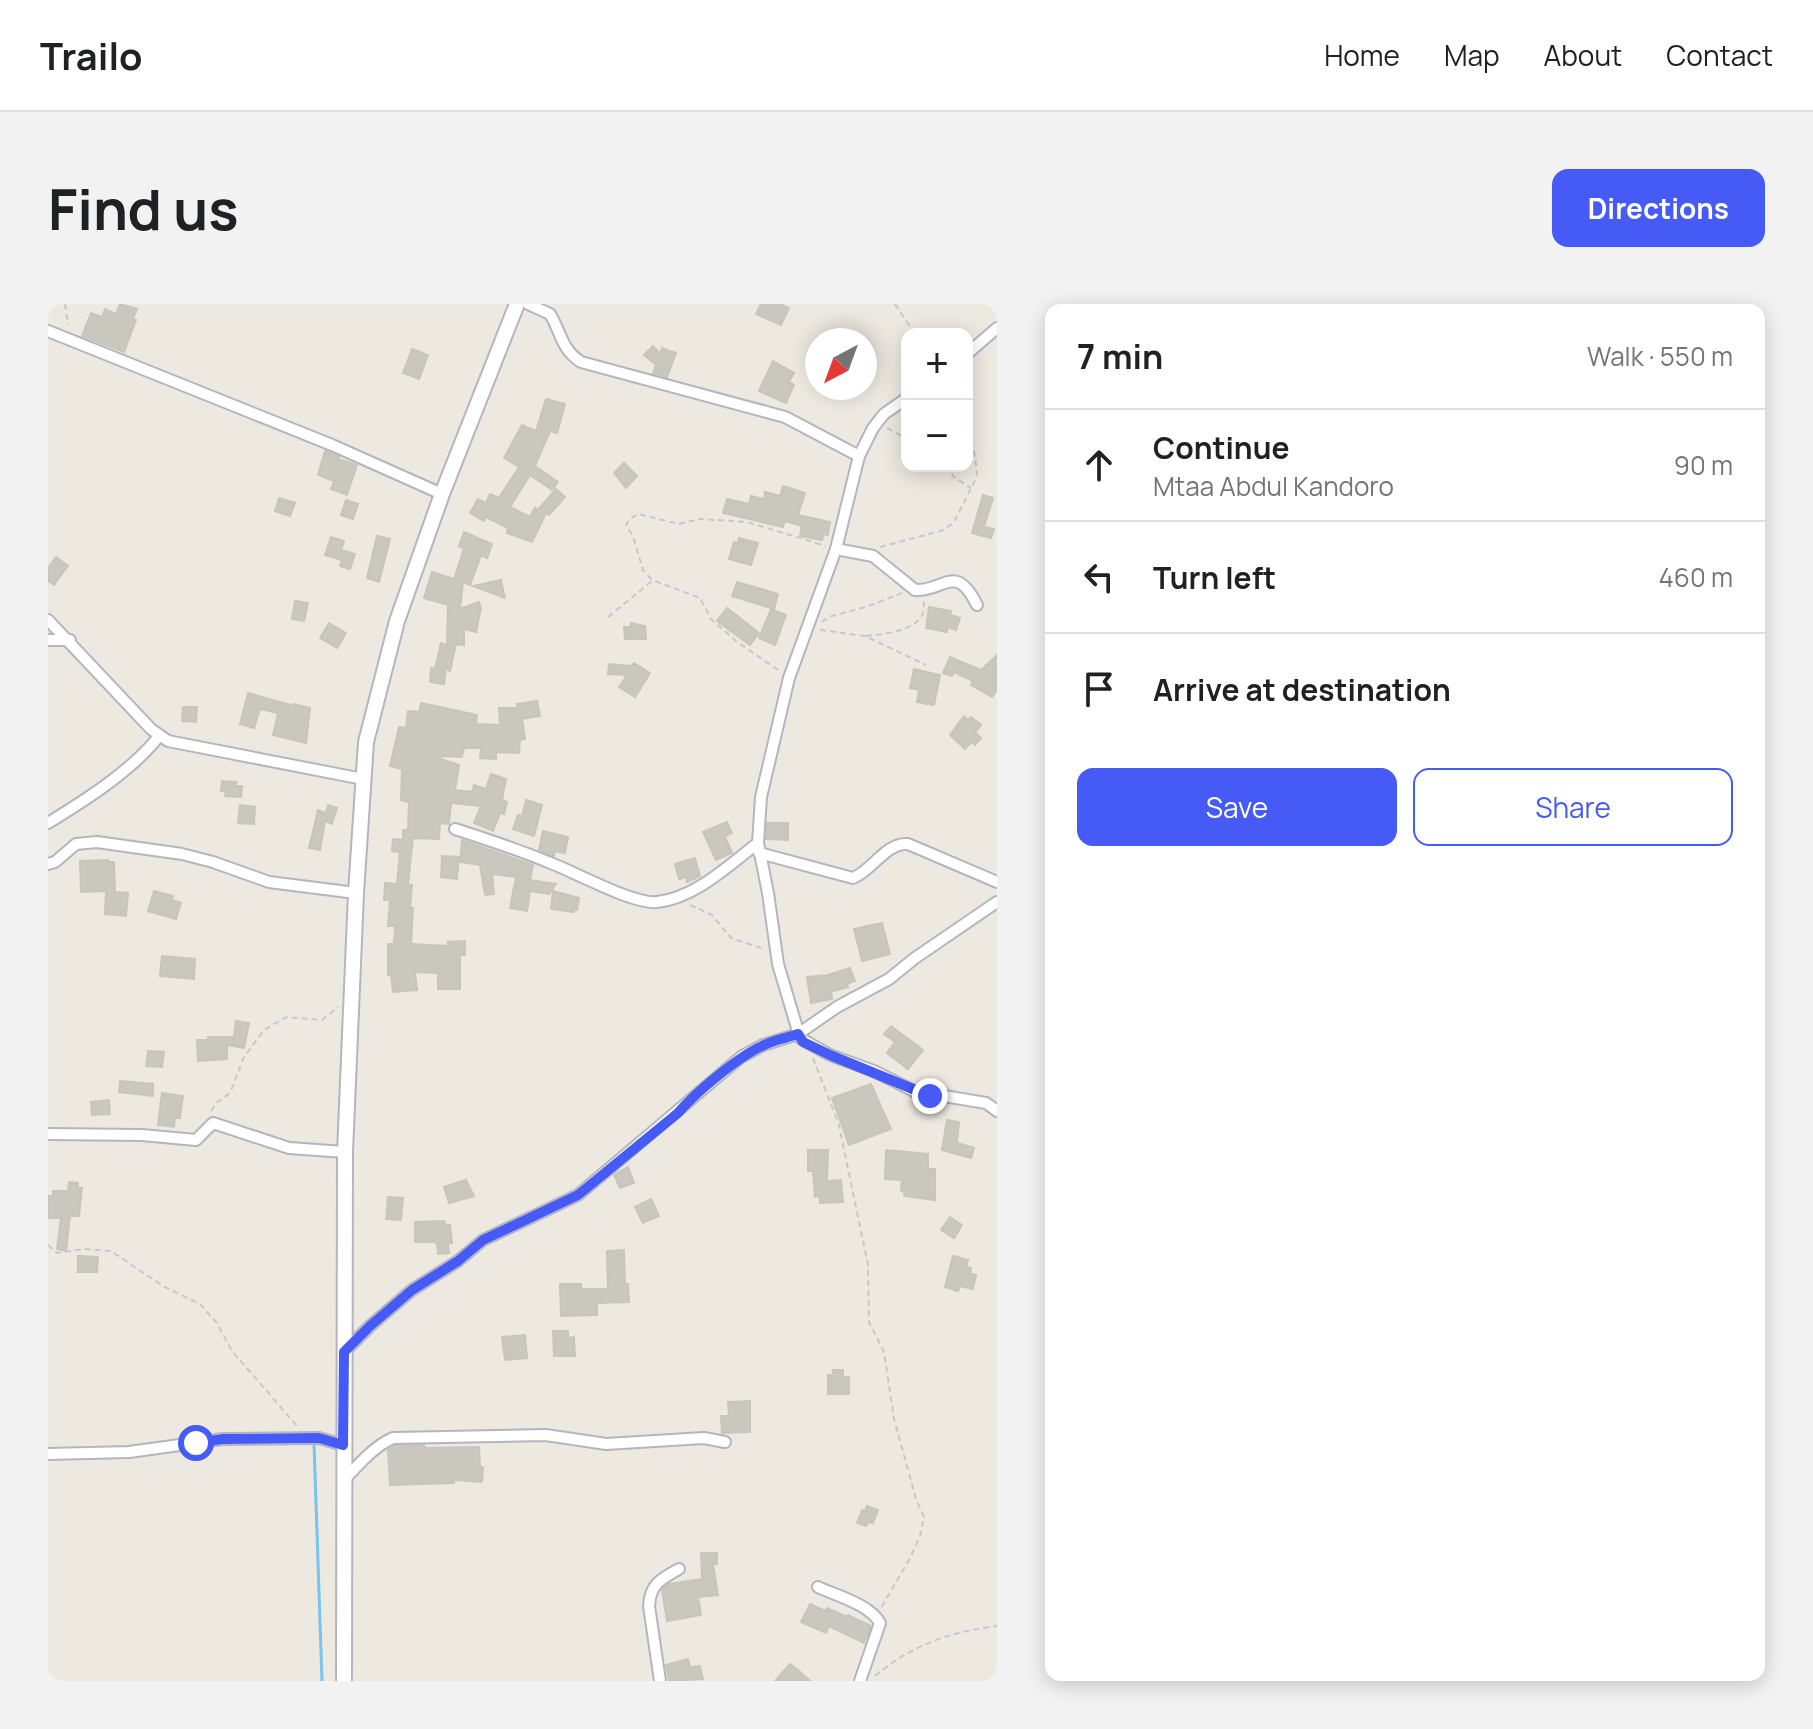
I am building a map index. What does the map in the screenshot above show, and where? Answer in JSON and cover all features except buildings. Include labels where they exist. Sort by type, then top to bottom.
[{"type":"main road","points":[[344,1681],[345,1152],[366,742],[397,621],[512,307]]},
{"type":"street","points":[[528,304],[550,314],[560,340],[569,353],[581,362],[785,417],[859,456]]},
{"type":"street","points":[[973,349],[997,328]]},
{"type":"street","points":[[48,331],[332,445],[442,494]]},
{"type":"street","points":[[904,400],[884,414],[859,456],[836,549],[789,678],[761,797],[758,848],[786,997],[798,1034],[807,1044],[914,1091],[986,1103],[997,1111]]},
{"type":"street","points":[[836,549],[860,552],[880,560],[919,590],[947,580],[956,582],[971,592],[977,605]]},
{"type":"street","points":[[48,620],[159,736],[179,744],[363,779]]},
{"type":"street","points":[[48,640],[70,640]]},
{"type":"street","points":[[48,823],[111,779],[159,736]]},
{"type":"street","points":[[455,829],[544,860],[645,901],[656,902],[679,895],[758,848]]},
{"type":"street","points":[[48,864],[55,862],[76,844],[97,842],[182,854],[269,882],[356,893]]},
{"type":"street","points":[[758,848],[853,878],[892,848],[908,844],[997,882]]},
{"type":"street","points":[[344,1352],[412,1290],[458,1261],[483,1240],[578,1195],[741,1057],[763,1045],[798,1034],[837,1007],[889,979],[997,902]]},
{"type":"street","points":[[48,1134],[142,1135],[196,1140],[210,1124],[216,1124],[289,1148],[345,1152]]},
{"type":"street","points":[[343,1481],[370,1453],[393,1438],[546,1435],[606,1444],[704,1438],[725,1442]]},
{"type":"street","points":[[48,1454],[129,1452],[223,1439],[319,1438],[343,1445]]},
{"type":"street","points":[[660,1681],[649,1593],[656,1582],[679,1569]]},
{"type":"street","points":[[818,1587],[877,1617],[880,1623],[860,1681]]},
{"type":"path","points":[[65,304],[66,320],[74,342]]},
{"type":"path","points":[[895,304],[911,328]]},
{"type":"path","points":[[873,428],[892,429],[901,435]]},
{"type":"path","points":[[860,552],[944,530],[954,522],[977,476],[973,449]]},
{"type":"path","points":[[950,472],[972,489]]},
{"type":"path","points":[[789,678],[736,641],[711,619],[700,598],[652,580],[643,570],[633,536],[626,525],[638,514],[679,524],[699,519],[747,522],[836,549]]},
{"type":"path","points":[[608,617],[652,580]]},
{"type":"path","points":[[919,590],[923,613],[916,621],[906,627],[865,636],[811,630],[828,617],[919,590]]},
{"type":"path","points":[[865,636],[926,665]]},
{"type":"path","points":[[679,895],[693,907],[712,915],[736,941],[776,952]]},
{"type":"path","points":[[207,1128],[212,1109],[230,1093],[244,1057],[264,1030],[286,1017],[322,1020],[335,1011],[351,991]]},
{"type":"path","points":[[807,1044],[839,1125],[868,1265],[869,1322],[884,1352],[894,1419],[924,1517],[920,1536],[909,1560],[877,1617]]},
{"type":"path","points":[[48,1245],[57,1253],[84,1249],[111,1251],[163,1286],[200,1304],[217,1323],[232,1351],[248,1371],[312,1439]]},
{"type":"path","points":[[869,1681],[895,1659],[924,1643],[997,1626]]},
{"type":"waterway","points":[[314,1443],[322,1681]]},
{"type":"route","points":[[196,1443],[223,1439],[319,1438],[343,1445],[344,1352],[370,1326],[412,1290],[458,1261],[483,1240],[578,1195],[678,1113],[690,1098],[741,1057],[763,1045],[798,1034],[803,1042],[830,1055],[930,1096]]}]
